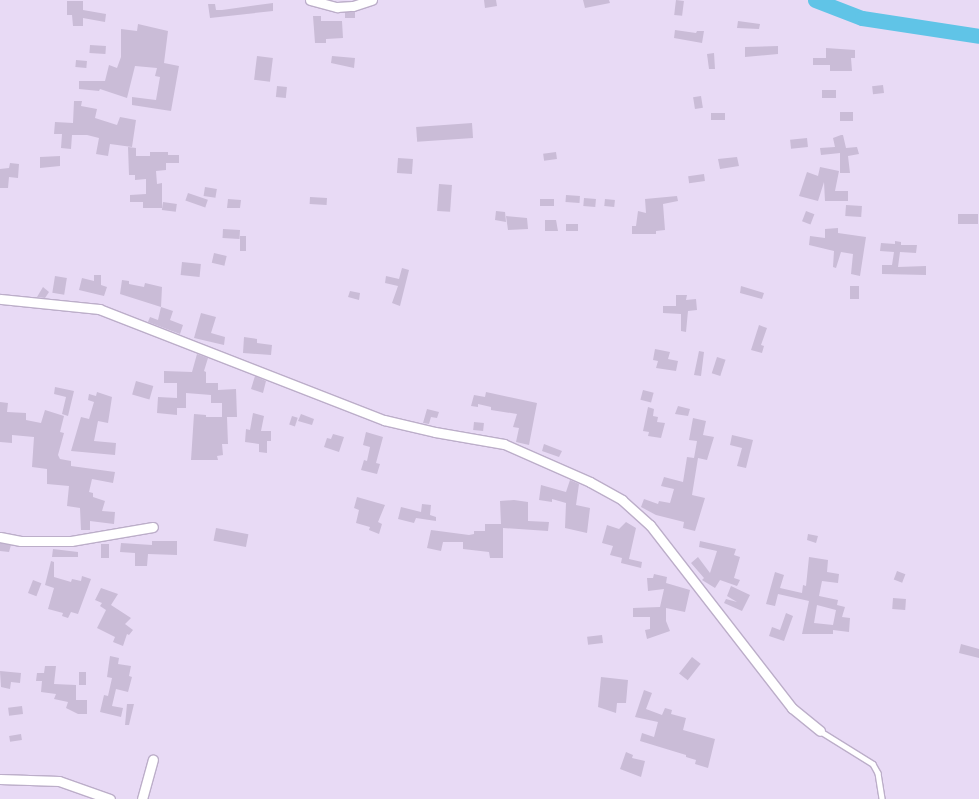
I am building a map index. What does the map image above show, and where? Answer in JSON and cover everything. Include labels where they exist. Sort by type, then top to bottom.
[{"type":"street","points":[[310,0],[337,7],[353,6],[372,0]]},
{"type":"street","points":[[0,298],[99,309],[384,420],[435,432],[504,444],[590,482],[622,500],[650,525],[792,708],[820,731]]},
{"type":"street","points":[[0,537],[21,542],[71,541],[153,528]]},
{"type":"street","points":[[142,799],[153,759]]},
{"type":"street","points":[[0,779],[59,781],[110,799]]},
{"type":"lane","points":[[820,731],[873,764],[878,773],[882,799]]},
{"type":"building","points":[[484,0],[496,0],[497,6],[485,8]]},
{"type":"building","points":[[583,0],[609,0],[610,3],[585,8]]},
{"type":"building","points":[[676,0],[684,1],[682,16],[674,15]]},
{"type":"building","points":[[67,1],[83,1],[83,10],[106,14],[105,22],[83,18],[83,26],[73,26],[72,15],[67,15]]},
{"type":"building","points":[[273,3],[273,11],[210,18],[208,4],[215,4],[216,10],[222,10]]},
{"type":"building","points":[[345,12],[355,12],[355,18],[345,18]]},
{"type":"building","points":[[313,16],[321,16],[321,21],[342,21],[343,38],[326,39],[326,43],[315,43]]},
{"type":"building","points":[[738,21],[760,24],[759,29],[737,28]]},
{"type":"building","points":[[138,24],[168,31],[164,63],[179,66],[171,111],[132,105],[132,97],[156,100],[160,77],[155,76],[157,68],[135,66],[127,98],[100,89],[99,91],[79,89],[79,81],[105,81],[109,65],[117,68],[121,57],[121,29],[137,31]]},
{"type":"building","points":[[675,30],[696,33],[697,31],[704,31],[702,43],[674,38]]},
{"type":"building","points":[[90,45],[106,46],[105,54],[89,53]]},
{"type":"building","points":[[778,46],[778,54],[745,57],[745,47]]},
{"type":"building","points":[[826,48],[855,50],[855,58],[851,58],[852,71],[830,71],[830,65],[813,65],[813,58],[826,58]]},
{"type":"building","points":[[714,53],[715,69],[709,69],[707,54]]},
{"type":"building","points":[[257,56],[273,58],[270,82],[254,80]]},
{"type":"building","points":[[332,56],[355,58],[354,68],[331,63]]},
{"type":"building","points":[[76,60],[87,61],[86,68],[75,67]]},
{"type":"building","points":[[883,85],[884,93],[873,94],[872,86]]},
{"type":"building","points":[[277,86],[287,87],[286,98],[276,97]]},
{"type":"building","points":[[822,90],[836,90],[836,98],[822,98]]},
{"type":"building","points":[[701,96],[703,108],[695,109],[693,97]]},
{"type":"building","points":[[74,101],[82,101],[81,106],[97,109],[95,118],[117,125],[120,117],[136,120],[132,147],[110,144],[108,156],[96,154],[99,138],[87,135],[72,135],[71,149],[61,148],[62,134],[54,134],[55,122],[73,123]]},
{"type":"building","points":[[840,112],[853,112],[853,121],[840,121]]},
{"type":"building","points":[[711,113],[725,113],[725,120],[711,120]]},
{"type":"building","points":[[472,123],[473,138],[417,142],[416,127]]},
{"type":"building","points":[[843,135],[846,148],[857,147],[859,154],[848,156],[850,173],[840,173],[840,153],[821,155],[820,148],[835,147],[833,138]]},
{"type":"building","points":[[807,138],[808,147],[791,149],[790,140]]},
{"type":"building","points":[[128,147],[136,148],[136,156],[150,156],[150,152],[168,152],[168,155],[179,155],[179,163],[166,163],[166,170],[156,171],[157,184],[162,183],[162,208],[143,208],[143,202],[130,202],[130,195],[146,194],[146,179],[135,180],[135,175],[129,175]]},
{"type":"building","points":[[556,152],[557,159],[544,161],[543,154]]},
{"type":"building","points":[[60,156],[60,166],[40,168],[40,157]]},
{"type":"building","points":[[737,157],[739,166],[720,169],[718,159]]},
{"type":"building","points":[[398,158],[413,159],[412,174],[397,173]]},
{"type":"building","points":[[10,163],[19,164],[18,178],[9,177],[8,188],[0,188],[0,169],[9,168]]},
{"type":"building","points":[[820,167],[839,171],[835,191],[848,191],[848,201],[825,201],[824,182],[818,201],[799,196],[807,172],[818,176]]},
{"type":"building","points":[[704,174],[705,181],[689,183],[688,176]]},
{"type":"building","points":[[439,184],[452,185],[450,212],[437,211]]},
{"type":"building","points":[[205,187],[217,189],[215,198],[204,196]]},
{"type":"building","points":[[188,193],[208,200],[205,207],[185,201]]},
{"type":"building","points":[[566,195],[580,196],[579,203],[566,202]]},
{"type":"building","points":[[677,196],[678,201],[663,204],[665,230],[656,231],[656,234],[632,234],[632,226],[636,226],[638,211],[646,213],[645,199]]},
{"type":"building","points":[[310,197],[327,198],[327,205],[310,204]]},
{"type":"building","points":[[584,198],[596,199],[595,207],[583,206]]},
{"type":"building","points":[[228,199],[241,200],[240,208],[227,208]]},
{"type":"building","points":[[540,199],[554,199],[554,206],[540,206]]},
{"type":"building","points":[[605,199],[615,200],[614,207],[604,206]]},
{"type":"building","points":[[163,202],[177,204],[176,212],[162,210]]},
{"type":"building","points":[[846,205],[862,206],[861,217],[845,216]]},
{"type":"building","points":[[496,211],[505,212],[506,222],[495,220]]},
{"type":"building","points":[[806,211],[814,214],[810,224],[802,221]]},
{"type":"building","points":[[958,214],[978,214],[978,224],[958,224]]},
{"type":"building","points":[[506,216],[527,218],[528,229],[508,230]]},
{"type":"building","points":[[545,220],[556,220],[558,231],[545,231]]},
{"type":"building","points":[[566,224],[578,224],[578,231],[566,231]]},
{"type":"building","points":[[838,228],[838,233],[866,237],[860,276],[851,274],[853,254],[841,252],[836,268],[833,267],[834,251],[809,245],[810,236],[825,238],[825,229]]},
{"type":"building","points":[[223,229],[240,230],[240,239],[223,238]]},
{"type":"building","points":[[240,236],[246,236],[246,251],[240,251]]},
{"type":"building","points":[[895,241],[901,242],[901,245],[917,245],[916,253],[900,252],[898,267],[926,266],[926,275],[882,274],[882,265],[892,265],[894,252],[880,251],[881,243],[895,244]]},
{"type":"building","points":[[214,253],[227,256],[224,266],[212,263]]},
{"type":"building","points":[[182,262],[201,264],[200,277],[181,275]]},
{"type":"building","points":[[402,268],[409,270],[400,306],[392,303],[398,286],[385,283],[386,276],[399,279]]},
{"type":"building","points":[[94,275],[101,275],[101,285],[107,287],[104,296],[79,290],[82,278],[94,281]]},
{"type":"building","points":[[55,276],[67,278],[64,295],[52,293]]},
{"type":"building","points":[[122,280],[129,281],[129,284],[144,287],[145,283],[162,287],[161,307],[120,294]]},
{"type":"building","points":[[741,286],[764,293],[762,299],[740,293]]},
{"type":"building","points":[[850,286],[859,286],[859,299],[850,299]]},
{"type":"building","points":[[43,287],[49,292],[45,298],[37,297]]},
{"type":"building","points":[[350,291],[360,293],[359,300],[348,297]]},
{"type":"building","points":[[676,295],[687,295],[686,300],[696,299],[697,310],[688,311],[686,332],[681,331],[681,314],[663,313],[663,306],[676,306]]},
{"type":"building","points":[[161,307],[173,311],[170,320],[183,325],[180,334],[148,322],[150,317],[158,320]]},
{"type":"building","points":[[201,313],[216,317],[211,333],[225,337],[224,345],[194,338]]},
{"type":"building","points":[[759,325],[767,328],[761,345],[764,346],[762,353],[751,350]]},
{"type":"building","points":[[244,337],[257,339],[257,343],[272,345],[271,355],[243,353]]},
{"type":"building","points":[[655,349],[670,352],[668,359],[678,361],[676,371],[656,368],[658,361],[653,360]]},
{"type":"building","points":[[699,351],[704,352],[701,376],[694,375]]},
{"type":"building","points":[[197,354],[208,358],[204,371],[206,372],[206,383],[218,383],[218,390],[236,389],[237,417],[227,417],[228,444],[222,444],[223,455],[217,456],[218,460],[191,460],[194,414],[206,415],[206,417],[222,417],[222,403],[211,403],[211,395],[186,393],[186,408],[177,408],[177,415],[157,413],[158,397],[177,398],[177,383],[164,383],[164,371],[192,372]]},
{"type":"building","points":[[717,357],[726,360],[720,376],[712,373]]},
{"type":"building","points":[[255,376],[266,381],[263,393],[251,389]]},
{"type":"building","points":[[136,381],[153,386],[149,399],[132,394]]},
{"type":"building","points":[[55,387],[74,391],[68,416],[62,414],[66,397],[54,394]]},
{"type":"building","points":[[643,390],[654,393],[651,403],[640,400]]},
{"type":"building","points":[[97,392],[112,397],[108,423],[98,421],[94,441],[116,443],[115,455],[71,451],[81,417],[89,419],[94,402],[88,400],[89,394],[96,396]]},
{"type":"building","points":[[486,392],[537,403],[529,445],[516,442],[519,428],[513,427],[517,414],[491,410],[491,407],[478,404],[478,407],[471,406],[474,395],[485,397]]},
{"type":"building","points":[[0,402],[8,403],[7,412],[26,413],[26,420],[41,423],[45,410],[64,416],[60,432],[64,433],[58,455],[60,459],[71,461],[71,466],[115,472],[113,483],[92,479],[89,492],[93,493],[93,497],[105,501],[102,511],[115,512],[114,524],[90,521],[90,530],[81,530],[80,508],[67,506],[69,486],[47,484],[47,469],[32,467],[34,437],[12,435],[12,443],[0,442]]},
{"type":"building","points":[[678,406],[690,409],[688,416],[675,414]]},
{"type":"building","points":[[648,407],[654,409],[653,416],[658,417],[657,422],[665,423],[661,438],[648,436],[649,432],[643,431]]},
{"type":"building","points":[[427,409],[439,412],[437,418],[431,417],[429,424],[423,423]]},
{"type":"building","points":[[253,413],[264,416],[261,431],[271,431],[271,441],[267,441],[267,453],[259,452],[259,444],[245,442],[246,429],[250,430]]},
{"type":"building","points":[[301,414],[314,419],[312,425],[298,421]]},
{"type":"building","points":[[292,416],[298,418],[295,426],[289,425]]},
{"type":"building","points":[[693,418],[706,421],[703,435],[714,437],[707,460],[698,458],[692,495],[705,498],[695,531],[683,528],[684,522],[656,515],[641,507],[644,499],[658,504],[659,501],[670,503],[674,489],[661,486],[664,477],[683,482],[687,457],[694,458],[697,441],[689,440]]},
{"type":"building","points":[[474,422],[484,423],[483,431],[473,430]]},
{"type":"building","points":[[366,432],[383,437],[376,463],[380,464],[377,474],[361,470],[364,460],[367,461],[370,447],[363,445]]},
{"type":"building","points":[[333,434],[344,437],[339,452],[324,447],[327,438],[331,439]]},
{"type":"building","points":[[732,435],[753,440],[746,468],[737,466],[742,448],[730,445]]},
{"type":"building","points":[[544,444],[562,451],[559,457],[542,451]]},
{"type":"building","points":[[570,480],[579,484],[576,505],[590,508],[587,533],[565,528],[566,503],[552,499],[552,502],[539,500],[541,485],[566,492]]},
{"type":"building","points":[[357,497],[385,505],[378,522],[382,524],[379,534],[369,530],[370,527],[356,523],[359,510],[354,508]]},
{"type":"building","points":[[514,500],[528,502],[528,521],[549,522],[548,531],[503,528],[503,558],[490,558],[489,552],[463,549],[463,542],[443,542],[441,551],[427,548],[431,530],[469,535],[474,534],[474,531],[485,531],[485,524],[501,524],[500,501]]},
{"type":"building","points":[[422,504],[431,505],[430,515],[436,517],[436,521],[416,518],[414,523],[398,519],[401,507],[421,512]]},
{"type":"building","points":[[626,522],[636,528],[629,559],[642,562],[641,568],[621,563],[622,558],[610,555],[613,546],[602,543],[607,525],[619,529]]},
{"type":"building","points":[[216,528],[248,534],[246,547],[214,541]]},
{"type":"building","points":[[808,534],[818,536],[816,543],[807,540]]},
{"type":"building","points":[[152,541],[177,541],[177,555],[148,554],[147,566],[135,566],[135,553],[120,552],[121,543],[152,545]]},
{"type":"building","points":[[700,541],[736,549],[734,555],[740,557],[734,578],[740,580],[737,586],[720,580],[715,588],[702,580],[704,578],[691,563],[698,557],[710,573],[717,551],[699,547]]},
{"type":"building","points":[[0,543],[11,545],[9,552],[0,551]]},
{"type":"building","points":[[101,544],[109,544],[109,558],[101,558]]},
{"type":"building","points":[[53,549],[78,552],[78,557],[52,557]]},
{"type":"building","points":[[809,557],[828,560],[827,572],[839,574],[838,583],[822,581],[819,596],[838,600],[837,605],[845,607],[842,617],[850,618],[849,632],[833,630],[833,634],[802,634],[809,601],[778,594],[775,606],[766,604],[775,572],[784,575],[780,588],[802,593],[803,585],[806,586]],"holes":[[[817,605],[836,610],[833,625],[814,623]]]},
{"type":"building","points":[[51,561],[54,562],[54,577],[71,582],[72,579],[81,581],[82,576],[91,579],[78,614],[71,612],[68,618],[62,616],[63,613],[48,609],[54,588],[45,585]]},
{"type":"building","points":[[897,571],[905,574],[902,583],[894,579]]},
{"type":"building","points":[[654,574],[667,577],[666,583],[690,590],[685,612],[666,608],[666,621],[670,631],[647,639],[645,630],[650,629],[650,617],[633,617],[633,608],[660,607],[664,589],[648,591],[647,578],[653,578]]},
{"type":"building","points":[[33,580],[41,583],[36,596],[28,593]]},
{"type":"building","points":[[731,586],[750,595],[742,611],[724,603],[726,599],[737,602],[727,596]]},
{"type":"building","points":[[101,588],[118,594],[111,605],[131,618],[125,624],[133,630],[129,635],[127,634],[123,646],[113,642],[115,637],[97,628],[106,610],[100,606],[102,603],[95,600]]},
{"type":"building","points":[[893,598],[906,599],[905,610],[892,609]]},
{"type":"building","points":[[786,613],[793,616],[784,641],[769,636],[772,627],[780,630]]},
{"type":"building","points":[[602,635],[603,643],[588,645],[587,637]]},
{"type":"building","points":[[961,644],[979,649],[979,658],[959,653]]},
{"type":"building","points":[[110,656],[119,658],[118,664],[131,666],[129,676],[132,677],[128,692],[116,689],[112,706],[123,708],[121,717],[100,712],[104,695],[108,696],[112,678],[107,677]]},
{"type":"building","points":[[692,657],[701,664],[688,680],[679,674]]},
{"type":"building","points":[[45,666],[56,666],[54,684],[76,685],[76,700],[87,700],[87,714],[78,714],[66,708],[68,702],[54,699],[56,694],[41,692],[42,681],[36,681],[37,673],[44,673]]},
{"type":"building","points":[[0,671],[21,673],[20,683],[11,682],[10,689],[1,687]]},
{"type":"building","points":[[79,672],[86,672],[86,685],[79,685]]},
{"type":"building","points":[[601,677],[628,680],[626,703],[617,703],[616,713],[598,707]]},
{"type":"building","points":[[644,690],[652,693],[646,709],[662,715],[665,708],[672,710],[671,714],[686,718],[683,730],[715,739],[708,768],[695,764],[696,760],[686,757],[686,755],[640,741],[642,733],[654,737],[658,722],[635,717]]},
{"type":"building","points":[[127,704],[134,704],[129,725],[125,725]]},
{"type":"building","points":[[22,706],[23,714],[9,716],[8,708]]},
{"type":"building","points":[[21,734],[22,740],[10,742],[9,736]]},
{"type":"building","points":[[626,752],[633,755],[632,758],[645,761],[641,777],[620,769]]},
{"type":"waterway","points":[[815,0],[862,18],[979,36]]}]
